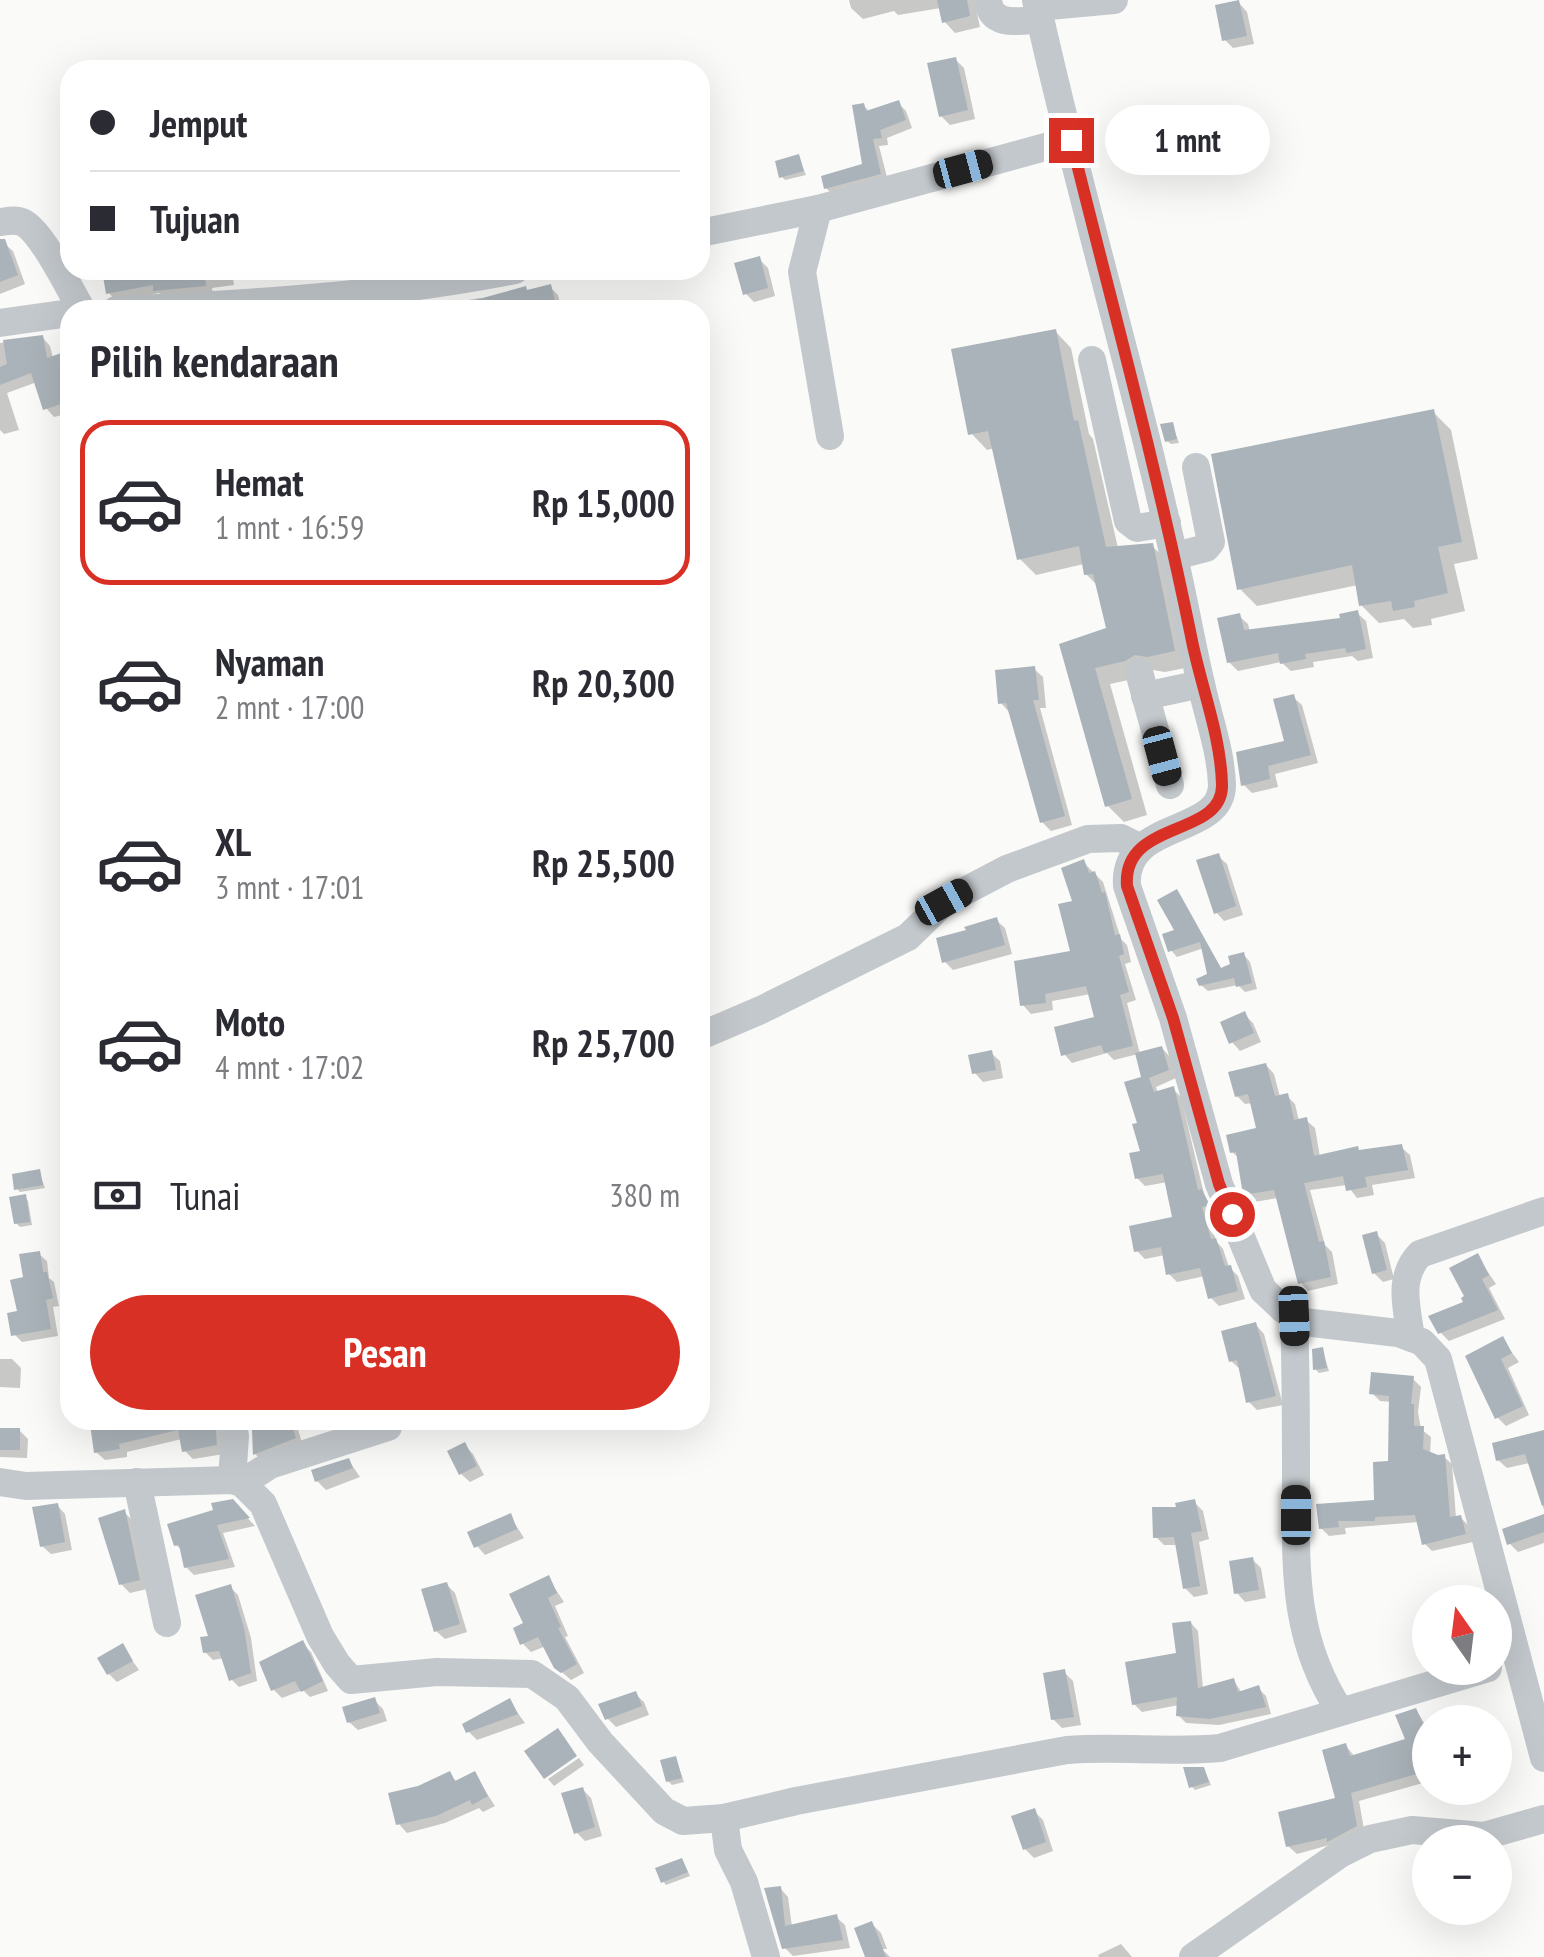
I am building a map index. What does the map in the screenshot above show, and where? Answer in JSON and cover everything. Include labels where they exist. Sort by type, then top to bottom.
[{"type":"street","points":[[988,0],[988,9],[998,19],[1011,23],[1038,8],[1114,0]]},
{"type":"street","points":[[1038,8],[1167,523],[1222,788],[1218,803],[1206,814],[1139,847],[1126,872],[1127,886],[1173,1018],[1219,1184],[1263,1290],[1304,1322],[1398,1333],[1422,1342],[1438,1359],[1450,1392],[1485,1585]]},
{"type":"street","points":[[710,231],[818,209],[1071,140]]},
{"type":"street","points":[[818,209],[802,272],[830,436]]},
{"type":"street","points":[[0,222],[26,224],[60,274]]},
{"type":"street","points":[[297,300],[466,280]]},
{"type":"street","points":[[0,323],[60,314]]},
{"type":"street","points":[[1092,360],[1128,521],[1137,528],[1167,523]]},
{"type":"street","points":[[1174,556],[1206,548],[1210,542],[1196,467]]},
{"type":"street","points":[[1170,785],[1142,684],[1201,684]]},
{"type":"street","points":[[710,1032],[908,937],[944,902],[1006,870],[1088,839],[1122,838],[1139,847]]},
{"type":"street","points":[[1411,1338],[1405,1278],[1409,1265],[1420,1254],[1544,1211]]},
{"type":"street","points":[[1294,1316],[1296,1586],[1304,1632],[1320,1680],[1340,1710]]},
{"type":"street","points":[[234,1430],[237,1481],[263,1504],[320,1636],[351,1680],[454,1672],[532,1674],[567,1698],[600,1742],[664,1811],[683,1821],[724,1818],[1068,1750],[1108,1747],[1180,1752],[1220,1748],[1427,1685]]},
{"type":"street","points":[[0,1482],[26,1486],[237,1481],[284,1460],[379,1430]]},
{"type":"street","points":[[137,1482],[167,1623]]},
{"type":"street","points":[[1510,1685],[1544,1758]]},
{"type":"street","points":[[724,1818],[728,1850],[744,1882],[766,1957]]},
{"type":"street","points":[[1193,1957],[1340,1854],[1370,1839],[1412,1830],[1484,1836],[1544,1819]]},
{"type":"building","points":[[937,0],[967,0],[970,16],[942,23]]},
{"type":"building","points":[[1239,0],[1247,36],[1222,41],[1215,5]]},
{"type":"building","points":[[956,57],[968,110],[939,117],[927,63]]},
{"type":"building","points":[[899,100],[906,120],[880,130],[882,138],[873,139],[881,174],[824,189],[821,176],[862,164],[852,105],[864,103],[866,111]]},
{"type":"building","points":[[799,154],[804,171],[779,178],[775,161]]},
{"type":"building","points":[[0,239],[5,239],[18,275],[0,282]]},
{"type":"building","points":[[760,256],[768,288],[743,295],[734,263]]},
{"type":"building","points":[[104,280],[205,280],[206,286],[153,291],[153,285],[106,294]]},
{"type":"building","points":[[551,284],[555,300],[475,300],[526,286],[527,290]]},
{"type":"building","points":[[1056,329],[1074,421],[1078,420],[1106,547],[1153,543],[1175,651],[1147,657],[1135,655],[1095,668],[1132,799],[1105,807],[1059,644],[1106,628],[1093,574],[1084,575],[1079,546],[1017,560],[988,431],[968,435],[951,349]]},
{"type":"building","points":[[43,335],[47,358],[60,353],[60,404],[43,410],[31,373],[0,385],[0,367],[7,364],[3,340]]},
{"type":"building","points":[[1434,409],[1462,542],[1438,547],[1448,593],[1414,601],[1415,607],[1393,611],[1391,601],[1359,606],[1352,565],[1237,590],[1211,454]]},
{"type":"building","points":[[1173,422],[1177,439],[1165,442],[1160,424]]},
{"type":"building","points":[[1358,610],[1366,649],[1305,654],[1306,659],[1280,664],[1278,653],[1227,663],[1217,618],[1240,613],[1244,630],[1340,618],[1339,614]]},
{"type":"building","points":[[1035,666],[1039,700],[1033,700],[1065,816],[1040,823],[1006,703],[998,704],[995,670]]},
{"type":"building","points":[[1294,694],[1311,755],[1268,766],[1270,779],[1241,786],[1236,752],[1284,741],[1273,699]]},
{"type":"building","points":[[1219,853],[1236,906],[1214,914],[1196,860]]},
{"type":"building","points":[[1084,859],[1089,873],[1095,871],[1102,893],[1105,892],[1115,935],[1120,934],[1124,954],[1119,956],[1129,992],[1120,995],[1133,1046],[1104,1053],[1101,1045],[1061,1056],[1054,1027],[1094,1017],[1086,986],[1045,994],[1046,1003],[1020,1006],[1014,961],[1070,951],[1058,904],[1072,901],[1061,868]]},
{"type":"building","points":[[1177,889],[1221,968],[1230,964],[1228,956],[1244,952],[1252,983],[1236,987],[1234,978],[1199,986],[1196,979],[1207,974],[1200,942],[1168,952],[1162,934],[1174,930],[1157,900]]},
{"type":"building","points":[[997,917],[1005,945],[942,963],[936,938]]},
{"type":"building","points":[[1245,1011],[1254,1033],[1229,1044],[1220,1022]]},
{"type":"building","points":[[1162,1046],[1169,1070],[1149,1078],[1154,1092],[1174,1086],[1198,1190],[1202,1189],[1209,1205],[1202,1207],[1211,1239],[1216,1238],[1225,1266],[1231,1265],[1238,1291],[1208,1299],[1200,1268],[1166,1275],[1161,1247],[1134,1252],[1129,1226],[1172,1217],[1163,1174],[1135,1179],[1129,1153],[1140,1151],[1132,1124],[1137,1123],[1124,1082],[1141,1077],[1135,1053]]},
{"type":"building","points":[[992,1050],[996,1070],[972,1074],[968,1055]]},
{"type":"building","points":[[1266,1063],[1275,1096],[1288,1093],[1294,1120],[1307,1117],[1314,1156],[1358,1146],[1359,1150],[1402,1144],[1408,1170],[1365,1177],[1367,1187],[1346,1191],[1343,1176],[1304,1183],[1319,1242],[1324,1241],[1331,1277],[1298,1284],[1274,1190],[1243,1195],[1236,1152],[1230,1153],[1226,1135],[1256,1128],[1248,1094],[1235,1097],[1228,1072]]},
{"type":"building","points":[[40,1169],[43,1185],[14,1190],[12,1174]]},
{"type":"building","points":[[26,1194],[30,1222],[14,1224],[9,1197]]},
{"type":"building","points":[[1377,1231],[1387,1270],[1372,1274],[1362,1235]]},
{"type":"building","points":[[40,1251],[53,1298],[46,1300],[51,1329],[11,1336],[7,1313],[17,1311],[10,1280],[23,1277],[19,1254]]},
{"type":"building","points":[[1478,1253],[1489,1275],[1482,1279],[1498,1310],[1438,1334],[1428,1316],[1463,1302],[1464,1296],[1449,1268]]},
{"type":"building","points":[[1256,1322],[1276,1396],[1246,1403],[1237,1360],[1229,1362],[1221,1331]]},
{"type":"building","points":[[1503,1336],[1512,1353],[1501,1359],[1523,1406],[1495,1419],[1465,1356]]},
{"type":"building","points":[[1323,1347],[1327,1368],[1313,1370],[1312,1349]]},
{"type":"building","points":[[1371,1372],[1414,1376],[1414,1426],[1424,1426],[1423,1449],[1445,1454],[1450,1517],[1461,1515],[1466,1534],[1422,1545],[1415,1515],[1338,1521],[1339,1527],[1319,1529],[1316,1504],[1374,1500],[1373,1462],[1388,1461],[1389,1396],[1369,1394]]},
{"type":"building","points":[[0,1428],[20,1428],[20,1450],[0,1450]]},
{"type":"building","points":[[91,1430],[178,1430],[119,1444],[120,1449],[94,1453]]},
{"type":"building","points":[[178,1430],[216,1430],[217,1445],[182,1452]]},
{"type":"building","points":[[252,1430],[293,1430],[296,1438],[253,1455]]},
{"type":"building","points":[[1544,1430],[1542,1506],[1525,1454],[1496,1461],[1492,1443]]},
{"type":"building","points":[[465,1442],[477,1466],[459,1475],[447,1451]]},
{"type":"building","points":[[349,1458],[353,1468],[315,1482],[311,1470]]},
{"type":"building","points":[[233,1499],[250,1518],[217,1525],[229,1559],[184,1568],[179,1545],[174,1546],[167,1524],[213,1510],[211,1503]]},
{"type":"building","points":[[1195,1499],[1202,1531],[1191,1533],[1200,1586],[1183,1589],[1174,1537],[1153,1538],[1152,1507],[1176,1507],[1175,1503]]},
{"type":"building","points":[[58,1503],[65,1542],[40,1547],[32,1507]]},
{"type":"building","points":[[125,1509],[140,1580],[119,1585],[98,1518]]},
{"type":"building","points":[[511,1513],[517,1529],[474,1548],[467,1532]]},
{"type":"building","points":[[1544,1514],[1544,1532],[1507,1545],[1502,1529]]},
{"type":"building","points":[[1253,1557],[1259,1590],[1234,1594],[1229,1561]]},
{"type":"building","points":[[549,1575],[557,1593],[548,1598],[577,1664],[561,1673],[554,1668],[538,1637],[520,1645],[513,1628],[523,1623],[509,1594]]},
{"type":"building","points":[[447,1582],[460,1624],[434,1632],[421,1589]]},
{"type":"building","points":[[231,1584],[244,1628],[251,1673],[229,1681],[219,1651],[203,1653],[200,1637],[208,1636],[195,1595]]},
{"type":"building","points":[[1191,1621],[1198,1688],[1234,1678],[1238,1692],[1259,1685],[1266,1707],[1210,1719],[1176,1716],[1177,1697],[1132,1705],[1125,1662],[1176,1653],[1172,1623]]},
{"type":"building","points":[[303,1640],[323,1681],[301,1692],[295,1681],[271,1691],[259,1662]]},
{"type":"building","points":[[123,1643],[133,1661],[107,1675],[97,1658]]},
{"type":"building","points":[[1065,1669],[1074,1717],[1051,1720],[1043,1673]]},
{"type":"building","points":[[636,1691],[642,1706],[605,1720],[598,1704]]},
{"type":"building","points":[[375,1697],[380,1713],[347,1723],[342,1707]]},
{"type":"building","points":[[510,1698],[518,1714],[466,1733],[462,1724]]},
{"type":"building","points":[[1412,1709],[1412,1775],[1351,1793],[1357,1826],[1327,1842],[1327,1838],[1286,1847],[1278,1812],[1335,1798],[1322,1750],[1346,1743],[1350,1756],[1405,1739],[1395,1715]]},
{"type":"building","points":[[558,1728],[577,1756],[544,1779],[524,1751]]},
{"type":"building","points":[[676,1756],[682,1778],[666,1782],[660,1760]]},
{"type":"building","points":[[1183,1767],[1204,1767],[1209,1782],[1189,1788]]},
{"type":"building","points":[[450,1771],[455,1781],[475,1771],[488,1796],[472,1805],[470,1800],[436,1816],[396,1825],[388,1793],[418,1786]]},
{"type":"building","points":[[583,1787],[595,1827],[574,1834],[561,1793]]},
{"type":"building","points":[[1035,1808],[1046,1842],[1023,1850],[1011,1816]]},
{"type":"building","points":[[682,1858],[688,1872],[661,1883],[655,1868]]},
{"type":"building","points":[[781,1886],[785,1926],[837,1914],[843,1940],[782,1949],[764,1888]]},
{"type":"building","points":[[872,1921],[886,1957],[865,1957],[854,1928]]},
{"type":"route","points":[[1071,140],[1174,556],[1216,743],[1222,788],[1218,803],[1206,814],[1139,847],[1126,872],[1127,886],[1173,1018],[1219,1184],[1232,1214]]}]
